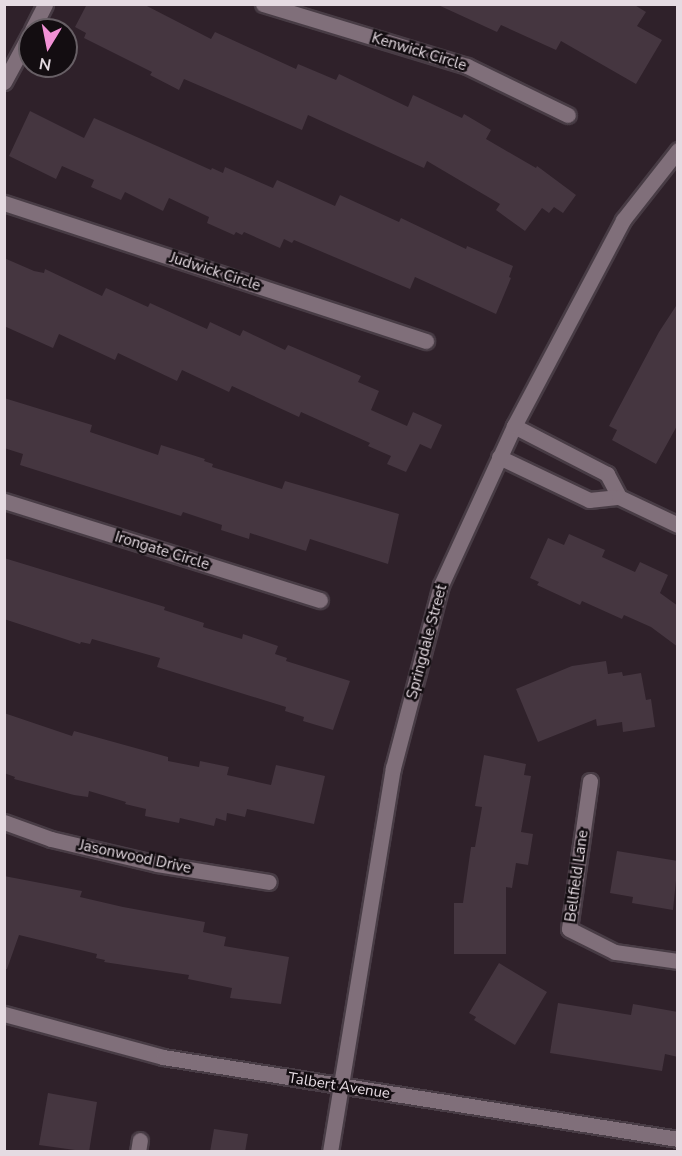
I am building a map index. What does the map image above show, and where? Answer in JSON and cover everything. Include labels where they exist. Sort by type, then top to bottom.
[{"type":"street","points":[[38,18],[45,4]]},
{"type":"street","name":"Kenwick Circle","points":[[263,4],[466,66],[568,115]]},
{"type":"street","points":[[4,82],[18,56]]},
{"type":"street","name":"Springdale Street","points":[[330,1152],[393,768],[441,585],[514,426],[623,220],[678,150]]},
{"type":"street","name":"Judwick Circle","points":[[4,203],[426,341]]},
{"type":"street","points":[[514,426],[607,474],[619,497]]},
{"type":"street","points":[[499,457],[589,500],[619,497],[676,521]]},
{"type":"street","name":"Irongate Circle","points":[[4,501],[320,600]]},
{"type":"street","name":"Bellfield Lane","points":[[590,781],[569,929],[615,952],[678,961]]},
{"type":"street","name":"Jasonwood Drive","points":[[4,822],[51,839],[157,864],[269,882]]},
{"type":"street","name":"Talbert Avenue","points":[[4,1014],[163,1057],[678,1139]]},
{"type":"building","points":[[87,4],[143,4],[211,39],[215,32],[296,69],[298,64],[336,80],[339,74],[408,107],[413,95],[462,118],[464,114],[491,130],[486,139],[536,168],[537,166],[576,195],[563,213],[554,207],[549,213],[542,208],[525,231],[496,210],[500,204],[427,161],[424,168],[308,115],[302,130],[184,79],[179,90],[150,75],[152,72],[84,38],[86,33],[78,29],[78,21]]},
{"type":"building","points":[[436,4],[633,4],[646,12],[637,26],[662,40],[636,84],[561,41],[556,50],[501,25],[497,32]]},
{"type":"building","points":[[30,111],[84,138],[94,118],[211,170],[212,168],[223,173],[225,167],[273,188],[277,180],[335,206],[340,195],[399,222],[401,218],[466,249],[467,246],[513,266],[509,277],[511,278],[496,314],[415,277],[410,289],[294,240],[292,243],[284,239],[280,248],[244,232],[242,235],[236,232],[234,235],[207,223],[209,217],[169,198],[163,211],[125,192],[121,200],[91,187],[94,180],[62,166],[56,179],[9,156]]},
{"type":"building","points":[[4,258],[34,271],[44,273],[45,269],[102,296],[106,288],[148,307],[150,303],[207,329],[210,322],[240,336],[243,330],[285,350],[288,345],[361,376],[358,382],[379,391],[371,410],[407,426],[413,412],[442,425],[431,449],[420,444],[406,472],[387,464],[391,456],[368,446],[370,443],[301,412],[299,417],[232,386],[229,392],[182,370],[177,381],[118,353],[115,360],[59,334],[53,348],[4,326]]},
{"type":"building","points":[[678,303],[678,424],[656,464],[612,440],[617,430],[609,426],[659,332]]},
{"type":"building","points":[[4,398],[92,425],[90,432],[158,455],[161,445],[205,459],[204,461],[213,464],[212,467],[282,489],[285,481],[399,514],[388,564],[310,539],[306,551],[250,533],[249,539],[221,530],[222,525],[183,512],[181,516],[20,465],[23,454],[4,448]]},
{"type":"building","points":[[569,534],[605,550],[602,557],[635,572],[640,562],[668,575],[660,593],[678,606],[678,647],[651,627],[624,615],[622,619],[582,601],[580,605],[537,585],[539,582],[530,578],[548,538],[564,545]]},
{"type":"building","points":[[4,558],[165,607],[164,610],[204,623],[203,627],[242,639],[243,634],[278,646],[275,654],[287,658],[286,661],[350,681],[333,730],[303,721],[304,717],[285,711],[286,707],[157,667],[160,658],[92,639],[90,644],[81,642],[80,644],[4,619]]},
{"type":"building","points":[[606,661],[608,674],[622,672],[623,676],[641,673],[646,700],[651,699],[655,727],[623,732],[622,722],[597,726],[596,719],[538,742],[516,689],[572,666]]},
{"type":"building","points":[[4,713],[72,736],[74,731],[168,757],[168,761],[199,767],[200,761],[229,767],[227,775],[271,785],[276,765],[325,776],[314,824],[247,809],[245,817],[227,813],[226,821],[216,818],[214,826],[180,818],[179,823],[145,816],[146,809],[89,791],[88,797],[74,795],[14,779],[15,777],[4,773]]},
{"type":"building","points":[[484,755],[526,764],[524,775],[531,776],[521,832],[533,834],[528,865],[516,863],[512,888],[506,887],[506,954],[454,954],[454,903],[463,903],[471,847],[475,847],[482,807],[475,806]]},
{"type":"building","points":[[617,851],[678,861],[673,910],[632,903],[633,897],[610,893]]},
{"type":"building","points":[[4,876],[82,891],[80,897],[123,907],[205,922],[203,932],[226,937],[224,946],[289,957],[281,1004],[230,998],[232,988],[188,979],[189,975],[104,962],[105,960],[96,958],[97,954],[19,935],[7,969],[4,969]]},
{"type":"building","points":[[499,963],[547,992],[515,1045],[474,1020],[476,1017],[469,1013]]},
{"type":"building","points":[[558,1003],[631,1015],[633,1004],[678,1012],[678,1057],[665,1054],[662,1071],[550,1053]]},
{"type":"building","points":[[48,1093],[97,1102],[89,1152],[39,1145]]},
{"type":"building","points":[[214,1129],[248,1134],[245,1152],[210,1152]]}]
